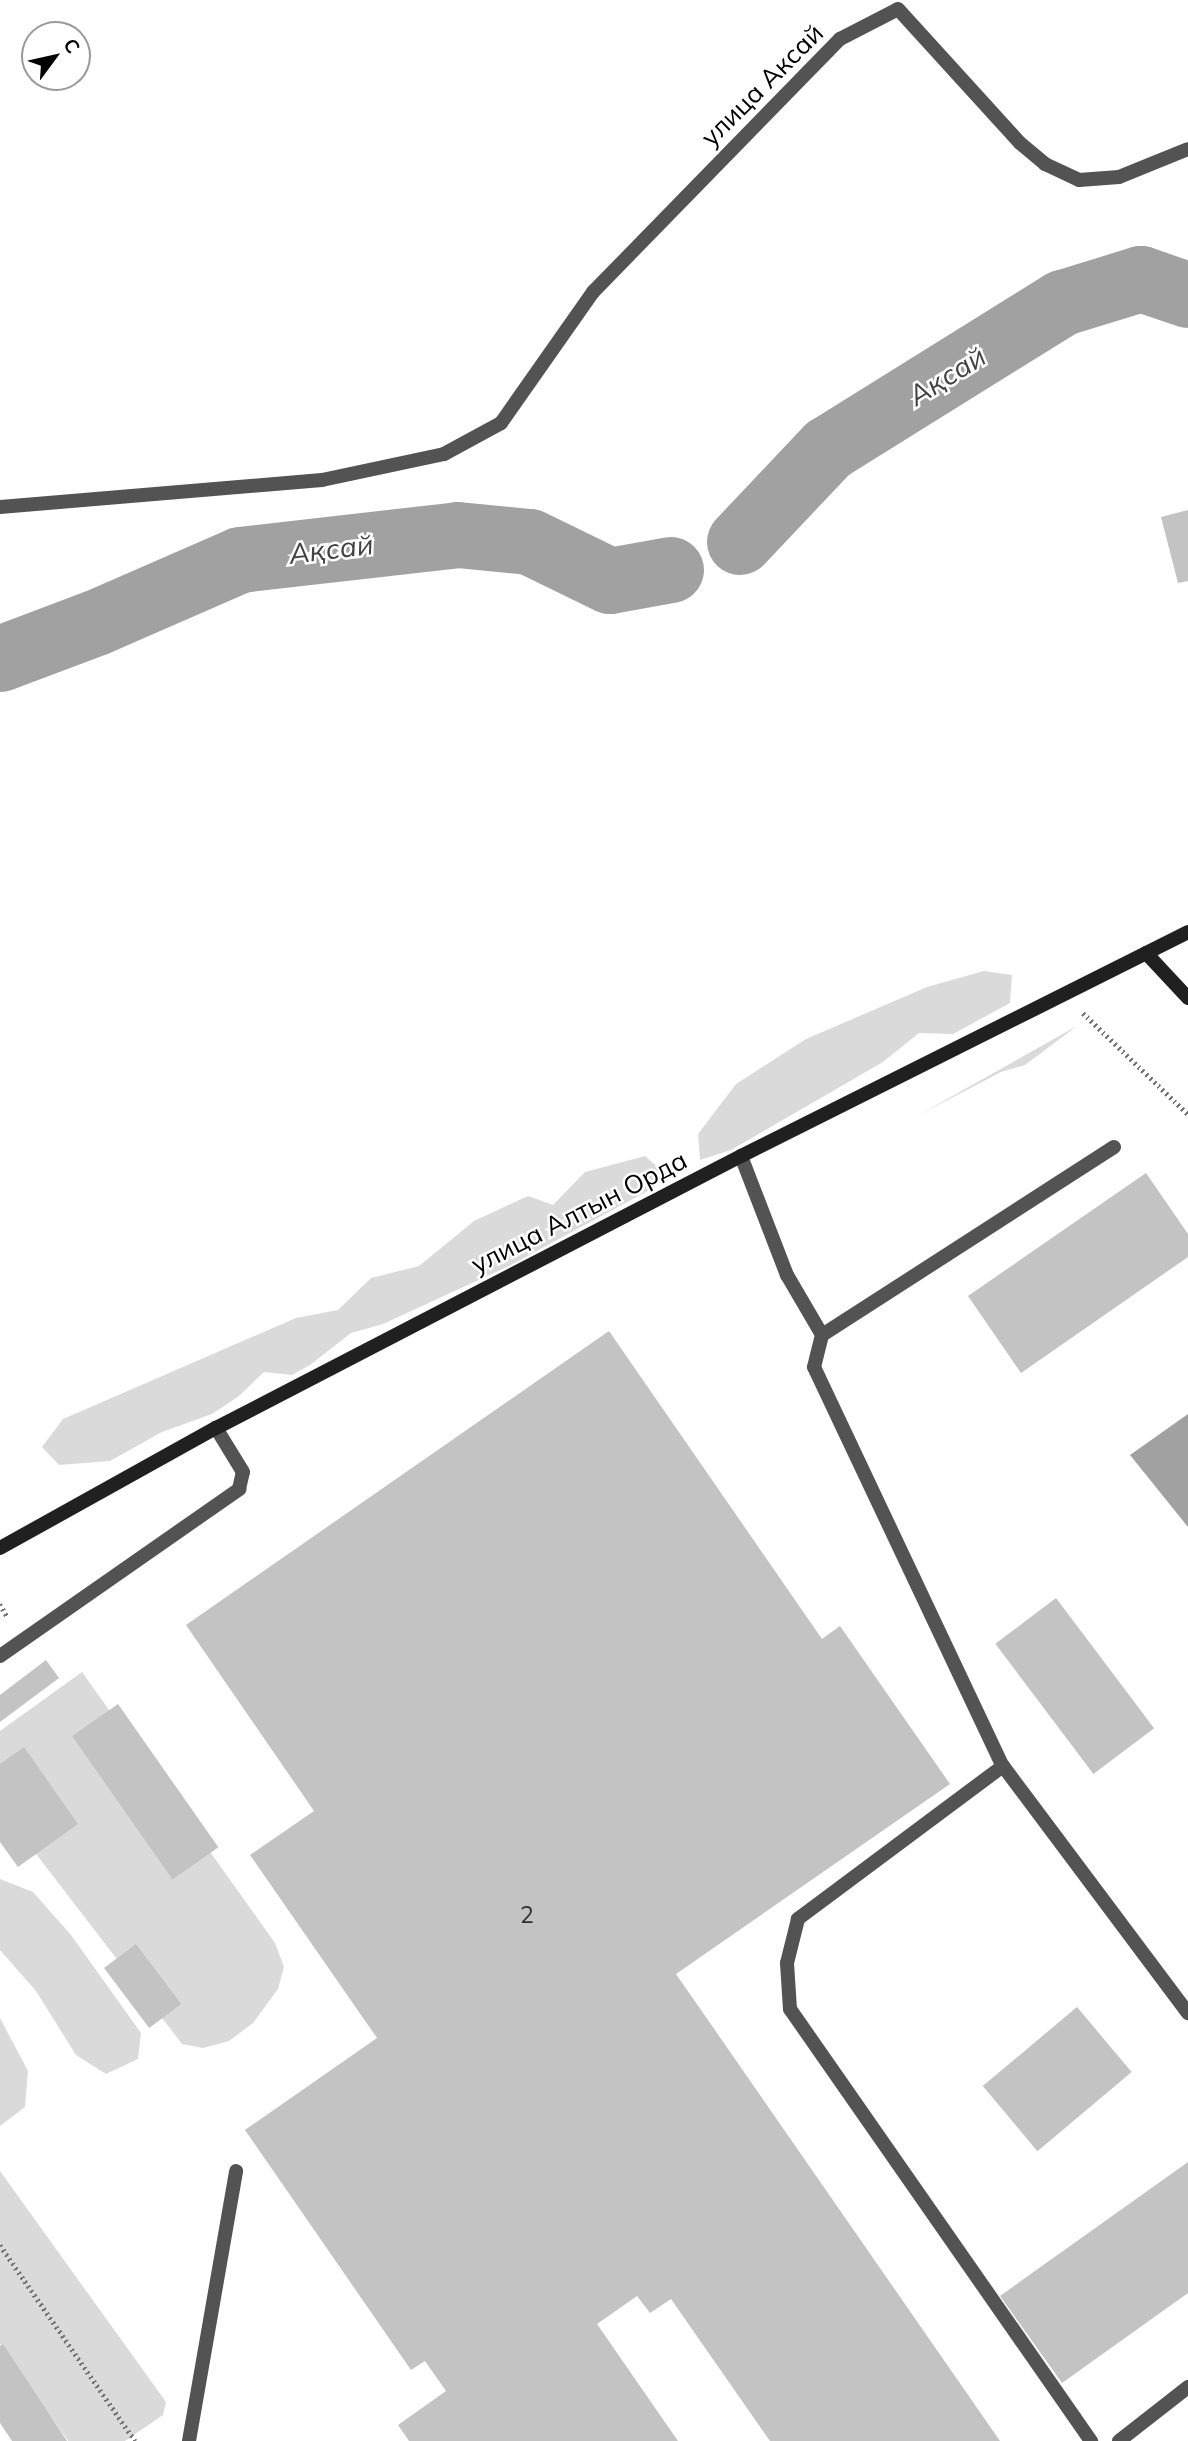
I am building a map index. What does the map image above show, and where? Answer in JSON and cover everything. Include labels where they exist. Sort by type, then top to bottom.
[{"type":"main road","name":"улица Алтын Орда","points":[[0,1548],[216,1428],[741,1156],[1188,932]]},
{"type":"main road","points":[[1146,953],[1188,998]]},
{"type":"street","name":"улица Аксай","points":[[0,507],[322,480],[444,454],[501,423],[593,292],[840,39],[897,5],[1020,143],[1045,164],[1079,180],[1119,177],[1188,149]]},
{"type":"street","points":[[1114,1147],[822,1335],[814,1367],[1003,1766],[1188,2013]]},
{"type":"street","points":[[741,1156],[787,1275],[822,1335]]},
{"type":"street","points":[[0,1656],[239,1489],[243,1472],[216,1428]]},
{"type":"street","points":[[1003,1766],[799,1919],[787,1963],[790,2009],[1091,2441]]},
{"type":"street","points":[[189,2441],[236,2171]]},
{"type":"street","points":[[1119,2441],[1188,2387]]},
{"type":"path","points":[[1063,994],[1188,1114]]},
{"type":"path","points":[[0,2245],[135,2441]]},
{"type":"shaded area","points":[[984,971],[1012,975],[1010,1003],[953,1034],[919,1033],[883,1062],[731,1150],[700,1160],[698,1134],[736,1084],[806,1039],[927,987]]},
{"type":"shaded area","points":[[1077,1026],[1025,1065],[1001,1072],[917,1116]]},
{"type":"shaded area","points":[[645,1156],[661,1170],[655,1187],[509,1266],[383,1324],[351,1333],[310,1365],[292,1375],[264,1372],[239,1396],[212,1414],[162,1432],[110,1461],[59,1465],[42,1447],[63,1419],[296,1318],[338,1310],[371,1278],[419,1266],[474,1221],[528,1196],[553,1205],[585,1172]]},
{"type":"shaded area","points":[[1188,1414],[1188,1527],[1130,1455]]},
{"type":"shaded area","points":[[82,1672],[275,1943],[284,1967],[278,1989],[253,2023],[229,2041],[203,2048],[182,2044],[0,1807],[0,1731]]},
{"type":"shaded area","points":[[0,1879],[33,1892],[71,1935],[141,2033],[138,2059],[106,2074],[76,2055],[36,1991],[0,1950]]},
{"type":"shaded area","points":[[0,2018],[28,2071],[25,2107],[0,2126]]},
{"type":"shaded area","points":[[0,2171],[166,2402],[163,2415],[125,2441],[68,2441],[0,2344]]},
{"type":"building","points":[[1188,510],[1188,581],[1178,583],[1161,517]]},
{"type":"building","points":[[1146,1173],[1188,1234],[1188,1257],[1021,1373],[968,1296]]},
{"type":"building","points":[[609,1331],[822,1639],[840,1626],[950,1784],[676,1974],[1000,2441],[770,2441],[671,2299],[650,2313],[637,2296],[597,2324],[678,2441],[409,2441],[398,2425],[446,2391],[425,2361],[411,2370],[245,2130],[377,2038],[250,1855],[314,1811],[186,1625]]},
{"type":"building","points":[[1056,1598],[1154,1728],[1093,1774],[995,1644]]},
{"type":"building","points":[[46,1660],[59,1678],[0,1722],[0,1695]]},
{"type":"building","points":[[118,1704],[218,1847],[173,1879],[72,1736]]},
{"type":"building","points":[[24,1747],[78,1824],[18,1867],[0,1842],[0,1764]]},
{"type":"building","points":[[136,1944],[181,2004],[149,2028],[104,1968]]},
{"type":"building","points":[[1077,2007],[1132,2072],[1037,2151],[983,2086]]},
{"type":"building","points":[[1188,2162],[1188,2293],[1062,2383],[1000,2296]]},
{"type":"building","points":[[3,2344],[67,2441],[12,2441],[0,2423],[0,2346]]},
{"type":"waterway","name":"Ақсай","points":[[740,542],[828,449],[1063,303],[1141,279],[1188,295]]},
{"type":"waterway","name":"Ақсай","points":[[0,659],[96,623],[240,560],[458,535],[530,542],[610,581],[671,570]]}]
